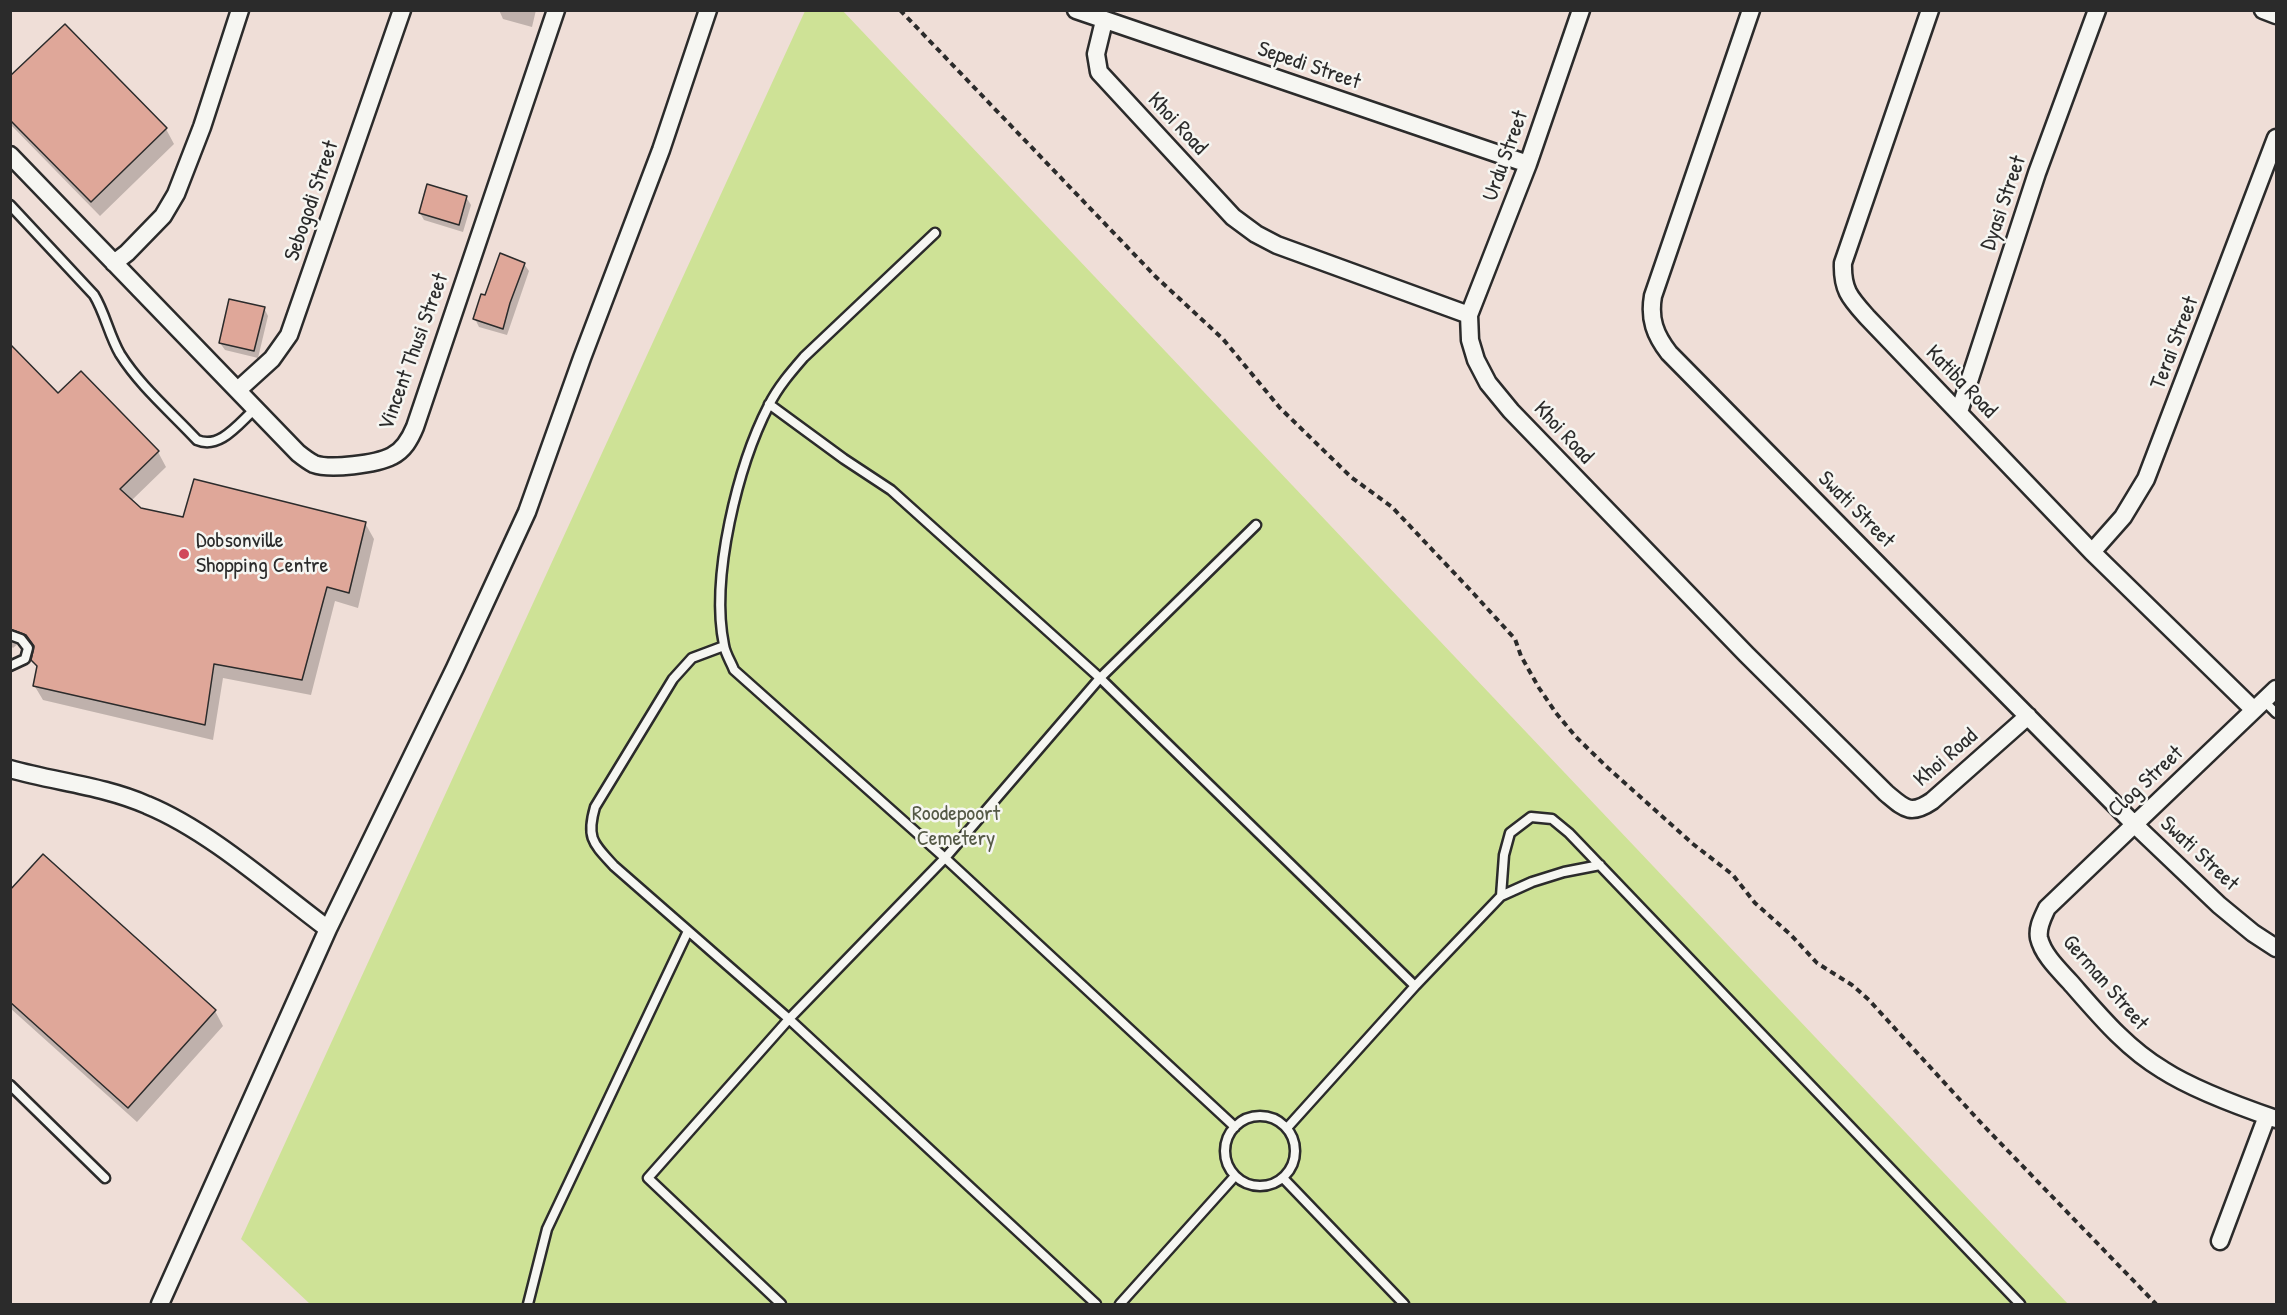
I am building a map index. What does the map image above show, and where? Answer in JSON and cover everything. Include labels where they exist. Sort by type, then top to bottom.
[{"type":"street","points":[[114,263],[163,216],[176,194],[202,127],[240,10]]},
{"type":"street","name":"Sebogodi Street","points":[[239,390],[272,359],[289,335],[402,10]]},
{"type":"street","name":"Vincent Thusi Street","points":[[10,155],[298,453],[322,466],[380,460],[392,456],[406,445],[415,427],[556,10]]},
{"type":"street","points":[[160,1305],[328,929],[455,668],[527,512],[582,358],[661,150],[708,10]]},
{"type":"street","name":"Sepedi Street","points":[[1076,10],[1528,164]]},
{"type":"street","name":"Urdu Street","points":[[1468,315],[1528,164],[1581,10]]},
{"type":"street","name":"Swati Street","points":[[1751,10],[1653,296],[1651,317],[1659,340],[1669,353],[2134,824],[2219,905],[2253,933],[2277,948]]},
{"type":"street","name":"Katiba Road","points":[[1930,10],[1843,263],[1842,278],[1845,288],[1860,309],[2092,552],[2259,706]]},
{"type":"street","name":"Dyasi Street","points":[[1959,412],[2037,173],[2097,10]]},
{"type":"street","points":[[2263,10],[2277,15]]},
{"type":"street","name":"Khoi Road","points":[[1104,21],[1096,54],[1099,72],[1233,217],[1256,234],[1277,245],[1468,315],[1470,340],[1476,360],[1488,383],[1511,411],[1755,662],[1886,793],[1903,807],[1913,810],[1932,801],[2028,716]]},
{"type":"street","name":"Terai Street","points":[[2092,552],[2123,517],[2146,479],[2277,138]]},
{"type":"street","name":"Clog Street","points":[[2047,908],[2277,689]]},
{"type":"street","points":[[10,769],[108,791],[147,805],[176,819],[204,836],[328,929]]},
{"type":"street","name":"German Street","points":[[2047,908],[2039,924],[2039,936],[2043,947],[2052,961],[2114,1033],[2163,1071],[2272,1117],[2220,1241]]},
{"type":"lane","points":[[10,205],[94,295],[102,308],[119,352],[132,371],[197,440],[214,443],[229,433],[255,409]]},
{"type":"lane","points":[[936,233],[804,357],[785,379],[769,404],[735,493],[725,550],[722,585],[721,613],[724,646],[735,670],[945,858],[1235,1127]]},
{"type":"lane","points":[[769,404],[891,490],[1100,678],[1415,986]]},
{"type":"lane","points":[[781,1305],[648,1178],[789,1019],[945,858],[1100,678],[1256,525]]},
{"type":"lane","points":[[10,635],[21,639],[28,648],[25,659],[10,666]]},
{"type":"lane","points":[[724,646],[692,658],[673,679],[595,807],[590,828],[596,846],[614,866],[789,1019],[1096,1305]]},
{"type":"lane","points":[[2259,706],[2277,713]]},
{"type":"lane","points":[[1501,896],[1504,855],[1510,833],[1531,817],[1552,819],[1600,865],[2020,1305]]},
{"type":"lane","points":[[1287,1128],[1415,986],[1501,896],[1532,882],[1564,872],[1600,865]]},
{"type":"lane","points":[[528,1305],[547,1229],[688,930]]},
{"type":"lane","points":[[10,1085],[105,1178]]},
{"type":"lane","points":[[1255,1116],[1267,1116],[1278,1120],[1287,1128],[1293,1137],[1295,1148],[1294,1160],[1290,1170],[1283,1178],[1264,1186],[1253,1186],[1235,1176],[1229,1167],[1225,1146],[1235,1127],[1255,1116]]},
{"type":"lane","points":[[1120,1305],[1235,1176]]},
{"type":"lane","points":[[1283,1178],[1404,1305]]},
{"type":"path","points":[[900,10],[1156,277],[1222,339],[1280,408],[1351,477],[1392,507],[1474,594],[1515,639],[1521,656],[1539,688],[1576,737],[1678,831],[1733,875],[1755,903],[1791,935],[1817,963],[1852,985],[1869,1000],[1982,1124],[2156,1305]]},
{"type":"green space","name":"Roodepoort Cemetery","points":[[842,10],[2068,1304],[310,1304],[241,1239],[805,11]]},
{"type":"building","points":[[65,24],[167,128],[91,202],[10,120],[10,76]]},
{"type":"building","points":[[427,184],[467,196],[459,225],[419,213]]},
{"type":"building","points":[[500,253],[525,263],[503,329],[473,319],[481,294],[485,295]]},
{"type":"building","points":[[229,299],[265,307],[254,351],[219,343]]},
{"type":"building","name":"Dobsonville Shopping Centre","points":[[10,344],[58,393],[81,371],[159,451],[120,489],[141,508],[183,517],[194,479],[366,522],[349,593],[327,587],[302,680],[214,664],[205,725],[33,686],[37,666],[31,660],[34,646],[26,635],[10,629]]},
{"type":"building","points":[[43,854],[216,1010],[128,1108],[10,1002],[10,890]]},
{"type":"place","name":"Dobsonville Shopping Centre","points":[[184,554]]}]
